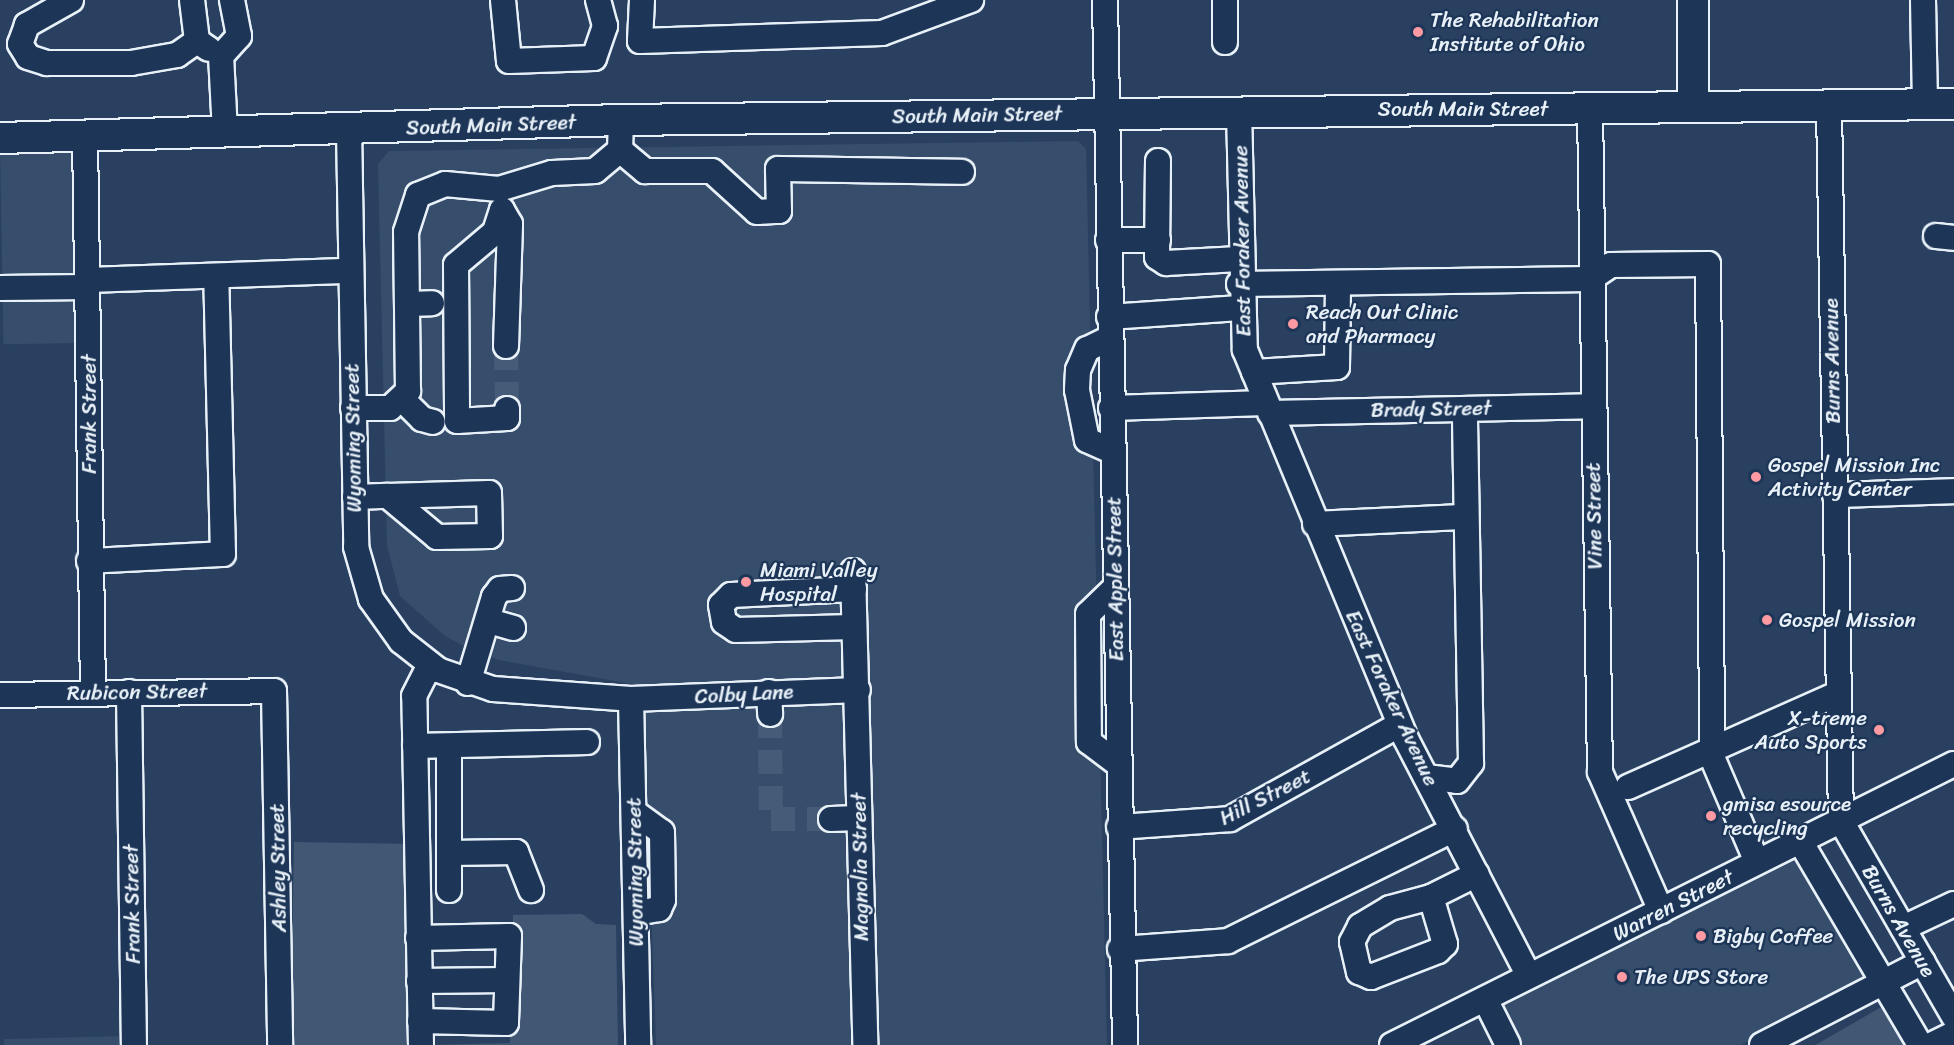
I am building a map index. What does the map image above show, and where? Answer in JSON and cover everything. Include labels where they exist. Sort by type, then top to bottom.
[{"type":"main road","points":[[1693,0],[1693,106]]},
{"type":"main road","name":"South Main Street","points":[[0,138],[621,120],[1108,112],[1940,104]]},
{"type":"street","points":[[71,0],[27,25],[20,44],[28,57],[47,63],[131,63],[177,55],[197,41]]},
{"type":"street","points":[[192,0],[197,41]]},
{"type":"street","points":[[225,132],[221,56],[239,36],[232,0]]},
{"type":"street","points":[[503,0],[509,61],[594,58],[605,26],[598,0]]},
{"type":"street","points":[[642,0],[640,41],[882,33],[971,0]]},
{"type":"street","name":"East Apple Street","points":[[1106,0],[1120,949],[1125,1045]]},
{"type":"street","points":[[1224,0],[1225,42]]},
{"type":"street","points":[[1923,0],[1940,104]]},
{"type":"street","points":[[197,41],[221,56]]},
{"type":"street","name":"Burns Avenue","points":[[1829,106],[1837,694],[1841,821],[1954,1017]]},
{"type":"street","name":"Vine Street","points":[[1590,108],[1590,279],[1600,778],[1661,911]]},
{"type":"street","name":"East Foraker Avenue","points":[[1239,111],[1240,308],[1254,372],[1399,725],[1455,829],[1529,976]]},
{"type":"street","points":[[353,408],[390,408],[404,400],[410,380],[406,232],[409,210],[418,195],[445,184],[500,200],[552,173],[596,171],[620,150],[621,120]]},
{"type":"street","name":"Wyoming Street","points":[[349,129],[356,548],[371,599],[401,641],[430,665],[475,685]]},
{"type":"street","name":"Frank Street","points":[[85,135],[89,561],[93,692]]},
{"type":"street","points":[[620,150],[645,171],[712,171],[757,212],[779,211],[778,169],[962,172]]},
{"type":"street","points":[[1158,161],[1157,257],[1166,263],[1239,259]]},
{"type":"street","points":[[500,200],[510,224],[506,346]]},
{"type":"street","points":[[500,200],[495,232],[456,265],[457,421],[507,418],[507,409]]},
{"type":"street","points":[[1108,240],[1158,240]]},
{"type":"street","points":[[1239,284],[1590,279],[1611,266],[1708,264],[1712,748],[1757,862]]},
{"type":"street","points":[[0,288],[216,276],[350,272]]},
{"type":"street","points":[[89,561],[223,554],[216,276]]},
{"type":"street","points":[[1254,372],[1337,367],[1338,283]]},
{"type":"street","points":[[408,304],[432,303]]},
{"type":"street","points":[[1112,451],[1087,440],[1077,390],[1078,370],[1087,349],[1110,327],[1240,308]]},
{"type":"street","points":[[404,400],[422,419],[433,422]]},
{"type":"street","name":"Brady Street","points":[[1112,408],[1465,409],[1592,406]]},
{"type":"street","points":[[1426,777],[1457,781],[1471,763],[1465,409]]},
{"type":"street","points":[[1835,495],[1954,491]]},
{"type":"street","points":[[355,497],[388,496]]},
{"type":"street","points":[[1315,524],[1466,517]]},
{"type":"street","name":"Magnolia Street","points":[[854,627],[736,630],[724,622],[721,605],[731,595],[853,580],[858,690],[858,818],[865,1045]]},
{"type":"street","points":[[512,588],[497,592],[475,685],[631,699]]},
{"type":"street","points":[[489,621],[513,628]]},
{"type":"street","points":[[421,1045],[414,696],[430,665]]},
{"type":"street","name":"Colby Lane","points":[[631,699],[770,703],[858,690]]},
{"type":"street","name":"Rubicon Street","points":[[0,695],[274,691]]},
{"type":"street","name":"Ashley Street","points":[[274,691],[280,1045]]},
{"type":"street","name":"Frank Street","points":[[129,692],[134,1045]]},
{"type":"street","points":[[1628,787],[1837,694]]},
{"type":"street","name":"Wyoming Street","points":[[631,699],[638,1045]]},
{"type":"street","name":"Hill Street","points":[[1119,827],[1230,819],[1399,725]]},
{"type":"street","points":[[415,746],[588,742]]},
{"type":"street","points":[[449,746],[449,890]]},
{"type":"street","name":"Warren Street","points":[[1392,1045],[1954,764]]},
{"type":"street","points":[[831,819],[858,818]]},
{"type":"street","points":[[1120,949],[1228,941],[1455,829]]},
{"type":"street","name":"Burns Avenue","points":[[1800,841],[1920,1045]]},
{"type":"street","points":[[449,853],[516,852],[525,863],[531,890]]},
{"type":"street","points":[[1431,897],[1478,874]]},
{"type":"street","points":[[1903,928],[1954,904]]},
{"type":"street","points":[[418,938],[509,936],[506,1023],[420,1021]]},
{"type":"street","points":[[1762,1045],[1923,962]]},
{"type":"street","points":[[419,981],[507,980]]},
{"type":"street","points":[[1485,999],[1508,1045]]},
{"type":"street","points":[[1932,1045],[1954,1034]]},
{"type":"shaded area","name":"Miami Valley Hospital","points":[[1078,141],[1086,149],[1107,1045],[656,1045],[643,686],[499,660],[469,649],[445,636],[400,596],[387,546],[378,164],[389,151]]},
{"type":"shaded area","points":[[78,146],[81,343],[3,344],[0,147]]},
{"type":"shaded area","points":[[294,842],[412,844],[408,1045],[290,1045]]},
{"type":"shaded area","points":[[1795,852],[1867,979],[1741,1045],[1515,1045],[1493,1002]]},
{"type":"shaded area","points":[[582,914],[596,924],[616,925],[618,1045],[427,1045],[510,1043],[513,915]]},
{"type":"shaded area","points":[[1883,1006],[1905,1045],[1815,1045],[1819,1043]]},
{"type":"shaded area","points":[[126,1036],[126,1045],[4,1045],[4,1039]]},
{"type":"tunnel","points":[[506,346],[507,409]]},
{"type":"tunnel","points":[[770,714],[771,819],[831,819]]},
{"type":"place","name":"The Rehabilitation Institute of Ohio","points":[[1418,32]]},
{"type":"place","name":"Reach Out Clinic and Pharmacy","points":[[1293,324]]},
{"type":"place","name":"Gospel Mission Inc Activity Center","points":[[1756,477]]},
{"type":"place","name":"Miami Valley Hospital","points":[[746,582]]},
{"type":"place","name":"Gospel Mission","points":[[1767,620]]},
{"type":"place","name":"X-treme Auto Sports","points":[[1879,730]]},
{"type":"place","name":"gmisa esource recycling","points":[[1711,816]]},
{"type":"place","name":"Bigby Coffee","points":[[1701,936]]},
{"type":"place","name":"The UPS Store","points":[[1622,977]]}]
